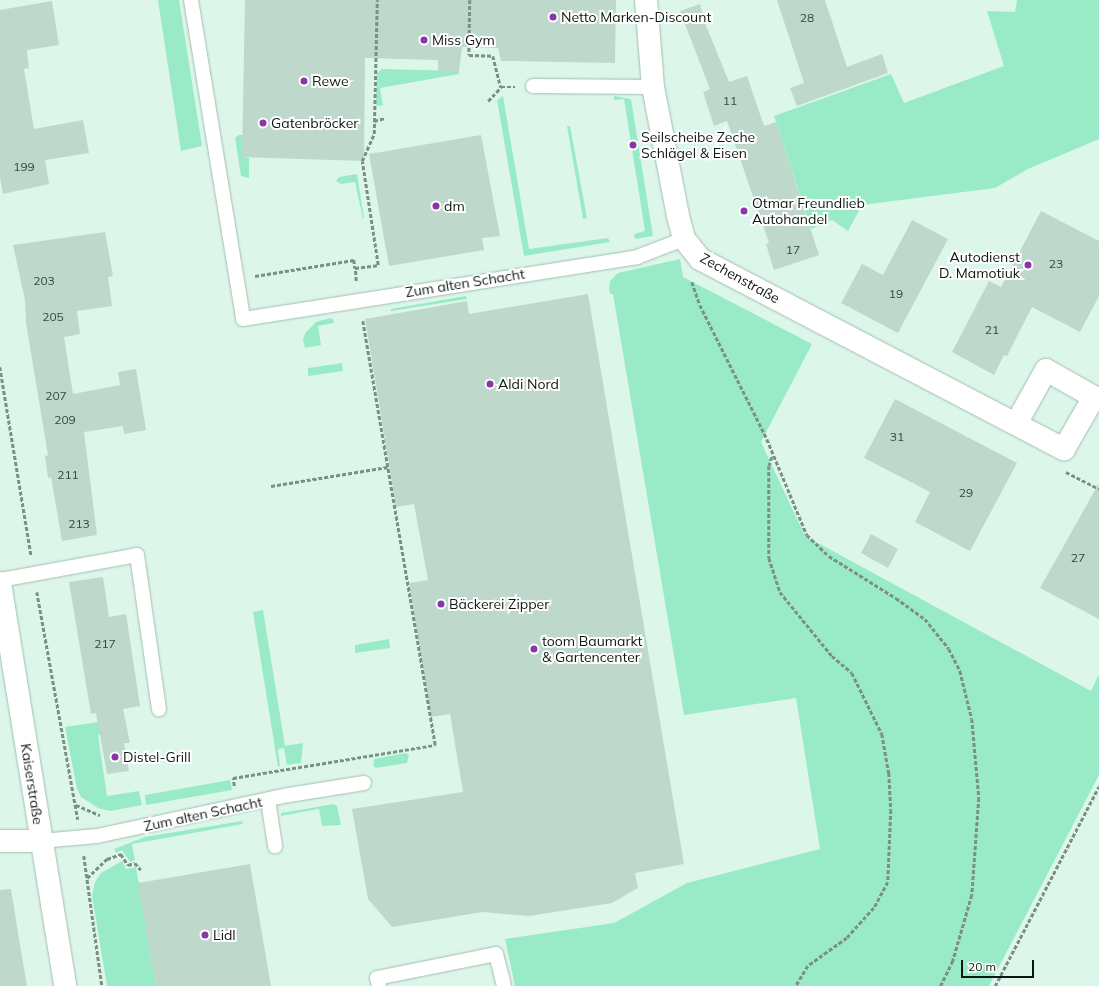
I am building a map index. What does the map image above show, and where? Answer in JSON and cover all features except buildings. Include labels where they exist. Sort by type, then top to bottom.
[{"type":"street","name":"Zechenstraße","points":[[646,0],[653,86],[684,239],[700,259],[1016,422]]},
{"type":"street","name":"Kaiserstraße","points":[[0,581],[65,986]]},
{"type":"street","points":[[0,841],[41,841]]},
{"type":"lane","points":[[192,0],[237,279]]},
{"type":"lane","points":[[533,86],[653,86]]},
{"type":"lane","name":"Zum alten Schacht","points":[[237,279],[244,319],[637,257],[684,239]]},
{"type":"lane","points":[[0,581],[137,555],[159,709]]},
{"type":"lane","name":"Zum alten Schacht","points":[[41,841],[82,837],[268,800],[364,783]]},
{"type":"lane","points":[[268,800],[275,846]]},
{"type":"lane","points":[[379,986],[377,978],[496,954],[504,986]]},
{"type":"path","points":[[355,268],[378,265],[362,161],[374,134],[373,121],[377,0]]},
{"type":"path","points":[[470,0],[469,56],[493,56],[502,87]]},
{"type":"path","points":[[488,101],[502,87],[533,86]]},
{"type":"path","points":[[373,121],[385,118]]},
{"type":"path","points":[[700,259],[692,277],[693,288],[744,391],[807,535],[829,556],[896,598],[925,619],[949,649],[960,671],[972,719],[979,798],[972,895],[953,961],[941,986]]},
{"type":"path","points":[[235,793],[232,778],[435,745],[359,300],[354,260],[237,279]]},
{"type":"path","points":[[0,367],[34,574],[82,837],[102,986]]},
{"type":"path","points":[[772,456],[769,466],[769,558],[780,592],[832,656],[852,673],[882,734],[889,773],[891,810],[888,882],[874,908],[847,938],[808,966],[796,986]]},
{"type":"path","points":[[271,486],[387,467]]},
{"type":"path","points":[[1060,469],[1099,489]]},
{"type":"path","points":[[995,986],[1099,786]]},
{"type":"path","points":[[76,805],[101,816]]},
{"type":"path","points":[[87,878],[107,859],[121,854],[128,865],[134,863],[141,870]]},
{"type":"green space","points":[[158,0],[179,0],[202,146],[181,151]]},
{"type":"green space","points":[[1017,0],[1099,0],[1099,139],[1028,169],[995,188],[862,205],[848,231],[832,220],[811,229],[774,116],[891,74],[904,103],[1004,66],[987,11],[1015,12]]},
{"type":"green space","points":[[382,69],[459,71],[459,74],[380,88],[383,105],[380,106],[376,105],[377,73]]},
{"type":"green space","points":[[503,96],[529,249],[608,238],[610,242],[524,256],[497,100]]},
{"type":"green space","points":[[614,96],[631,99],[653,236],[635,239],[634,234],[645,231],[624,99],[614,100]]},
{"type":"green space","points":[[567,126],[570,126],[587,218],[583,219]]},
{"type":"green space","points":[[239,135],[243,135],[242,157],[249,158],[249,178],[241,176],[235,138]]},
{"type":"green space","points":[[357,174],[363,219],[355,182],[341,184],[336,181],[339,177]]},
{"type":"green space","points":[[680,259],[683,277],[812,344],[761,442],[805,536],[1091,691],[1099,674],[1099,775],[989,986],[515,986],[505,939],[614,923],[687,883],[820,849],[796,698],[684,715],[613,294],[610,294],[609,288],[610,281],[618,273]]},
{"type":"green space","points":[[466,296],[467,299],[391,311],[391,309]]},
{"type":"green space","points":[[330,318],[333,319],[334,323],[318,326],[321,345],[305,348],[303,339],[306,332],[316,322]]},
{"type":"green space","points":[[342,363],[343,371],[308,376],[308,368]]},
{"type":"green space","points":[[263,610],[285,746],[303,743],[301,763],[287,765],[284,748],[278,749],[280,766],[278,767],[253,612]]},
{"type":"green space","points":[[389,639],[390,648],[355,653],[355,645]]},
{"type":"green space","points":[[125,718],[127,730],[98,735],[107,796],[139,791],[142,805],[110,811],[98,808],[81,797],[77,789],[65,727]]},
{"type":"green space","points":[[406,753],[409,755],[407,763],[376,768],[373,765],[374,759]]},
{"type":"green space","points":[[230,780],[232,790],[146,805],[145,795]]},
{"type":"green space","points":[[334,804],[337,806],[341,825],[322,826],[319,809],[281,816],[281,813]]},
{"type":"green space","points":[[242,821],[243,824],[132,844],[135,860],[130,862],[122,850],[116,853],[114,849],[145,837]]},
{"type":"green space","points":[[122,861],[126,869],[136,867],[156,986],[107,986],[92,896],[95,882],[101,873]]},
{"type":"place","name":"Netto Marken-Discount","points":[[553,17]]},
{"type":"place","name":"Miss Gym","points":[[424,40]]},
{"type":"place","name":"Rewe","points":[[304,81]]},
{"type":"place","name":"Gatenbröcker","points":[[263,123]]},
{"type":"place","name":"Seilscheibe Zeche Schlägel & Eisen","points":[[633,145]]},
{"type":"place","name":"dm","points":[[436,206]]},
{"type":"place","name":"Otmar Freundlieb Autohandel","points":[[744,211]]},
{"type":"place","name":"Autodienst D. Mamotiuk","points":[[1028,265]]},
{"type":"place","name":"Aldi Nord","points":[[490,384]]},
{"type":"place","name":"Bäckerei Zipper","points":[[441,604]]},
{"type":"place","name":"toom Baumarkt & Gartencenter","points":[[534,649]]},
{"type":"place","name":"Distel-Grill","points":[[115,757]]},
{"type":"place","name":"Lidl","points":[[205,935]]}]
